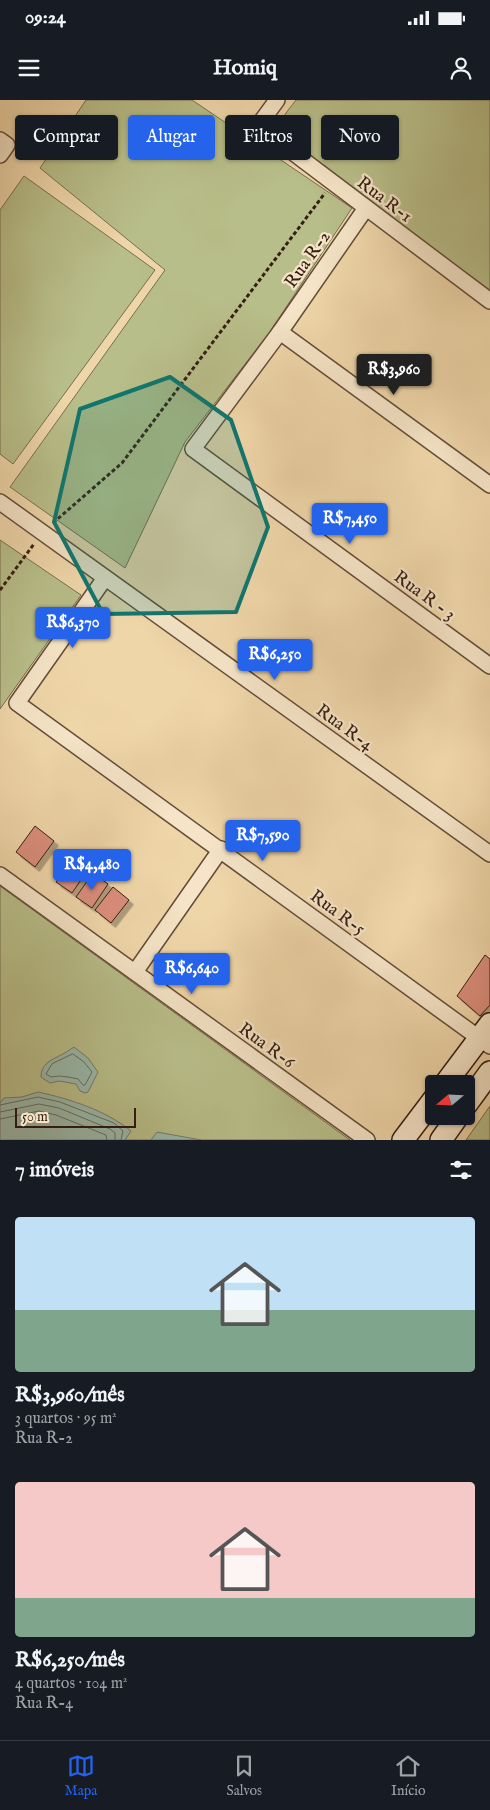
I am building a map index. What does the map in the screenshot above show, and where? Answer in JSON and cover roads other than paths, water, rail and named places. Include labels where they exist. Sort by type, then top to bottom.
[{"type":"main road","points":[[454,1075],[486,1036]]},
{"type":"main road","points":[[475,1093],[490,1072]]},
{"type":"main road","points":[[404,1140],[425,1111]]},
{"type":"main road","points":[[441,1140],[452,1125]]},
{"type":"street","name":"Rua R-1","points":[[277,100],[258,126],[490,301]]},
{"type":"street","name":"Rua R-2","points":[[193,449],[280,332],[366,208]]},
{"type":"street","points":[[280,332],[490,485]]},
{"type":"street","name":"Rua R - 3","points":[[193,449],[490,666]]},
{"type":"street","name":"Rua R-4","points":[[0,502],[490,854]]},
{"type":"street","name":"Rua R-5","points":[[105,578],[17,703],[221,850],[486,1036]]},
{"type":"street","points":[[135,972],[221,850]]},
{"type":"street","name":"Rua R-6","points":[[0,876],[366,1140]]},
{"type":"water","points":[[74,1047],[88,1058],[98,1072],[88,1092],[85,1093],[80,1091],[76,1084],[59,1081],[50,1083],[41,1077],[42,1069],[46,1064]]},
{"type":"water","points":[[38,1092],[99,1111],[131,1131],[125,1140],[0,1140],[0,1103],[4,1098],[22,1097]]},
{"type":"water","points":[[157,1132],[201,1140],[151,1140]]}]
